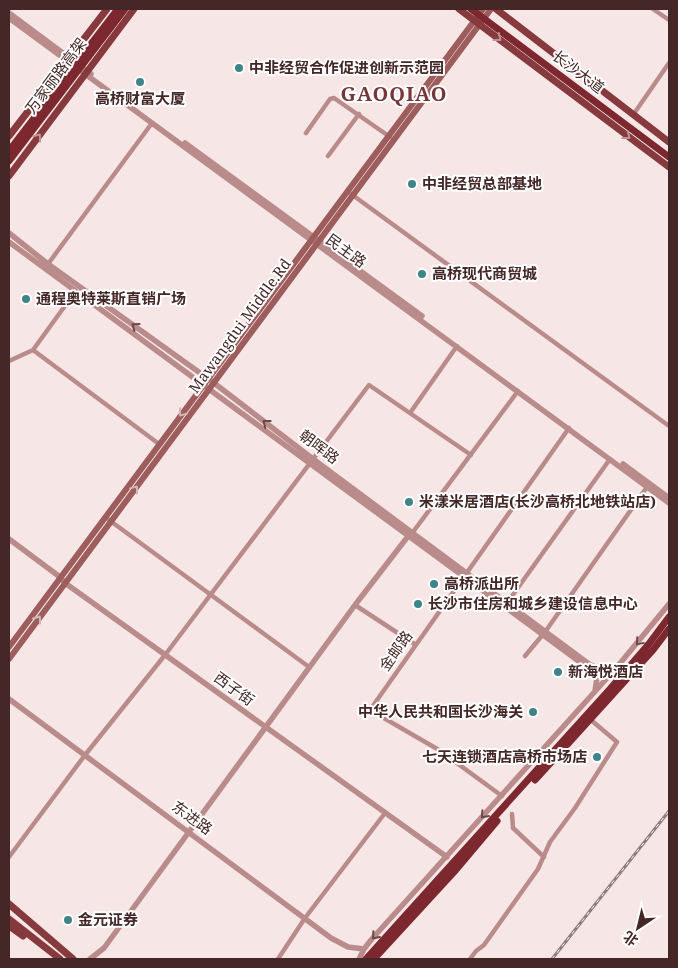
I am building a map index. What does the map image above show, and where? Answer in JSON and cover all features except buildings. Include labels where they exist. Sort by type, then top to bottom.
[{"type":"highway","name":"万家丽路高架","points":[[9,152],[118,9]]},
{"type":"highway","name":"万家丽路高架","points":[[9,161],[125,9]]},
{"type":"highway","name":"长沙大道","points":[[471,9],[669,157]]},
{"type":"highway","name":"长沙大道","points":[[478,9],[669,152]]},
{"type":"highway","points":[[376,959],[387,942],[648,645],[669,617]]},
{"type":"highway","points":[[365,959],[387,942],[590,720],[653,650],[669,629]]},
{"type":"main road","points":[[9,136],[107,9]]},
{"type":"main road","points":[[9,176],[134,9]]},
{"type":"main road","points":[[459,9],[669,167]]},
{"type":"main road","name":"Mawangdui Middle.Rd","points":[[477,22],[483,9]]},
{"type":"main road","name":"Mawangdui Middle.Rd","points":[[108,519],[159,444],[205,382],[315,240],[477,22],[491,9]]},
{"type":"main road","points":[[496,9],[669,142]]},
{"type":"main road","name":"Mawangdui Middle.Rd","points":[[9,646],[209,390],[315,240]]},
{"type":"main road","name":"Mawangdui Middle.Rd","points":[[9,659],[62,580]]},
{"type":"main road","points":[[9,904],[71,958]]},
{"type":"main road","points":[[9,911],[71,958]]},
{"type":"main road","points":[[9,919],[59,959]]},
{"type":"main road","points":[[9,926],[59,959]]},
{"type":"street","points":[[653,9],[669,20]]},
{"type":"street","name":"民主路","points":[[9,13],[68,59]]},
{"type":"street","name":"民主路","points":[[9,18],[86,72],[669,498]]},
{"type":"street","points":[[634,115],[669,63]]},
{"type":"street","name":"民主路","points":[[86,72],[152,123],[315,240],[669,503]]},
{"type":"street","points":[[306,133],[332,98],[359,114],[390,138]]},
{"type":"street","points":[[328,156],[359,114]]},
{"type":"street","points":[[48,264],[152,123]]},
{"type":"street","points":[[350,193],[669,426]]},
{"type":"street","name":"朝晖路","points":[[9,233],[48,264],[80,285],[205,382],[209,390],[311,461],[588,668],[597,678],[595,691]]},
{"type":"street","name":"朝晖路","points":[[9,242],[76,292],[205,382],[214,383],[311,461]]},
{"type":"street","points":[[9,361],[33,350],[76,292]]},
{"type":"street","points":[[410,413],[457,346]]},
{"type":"street","points":[[33,350],[159,444]]},
{"type":"street","points":[[9,858],[85,755],[165,655],[369,385],[471,455]]},
{"type":"street","points":[[90,959],[104,948],[309,667],[518,391]]},
{"type":"street","name":"金邮路","points":[[502,796],[439,750],[370,710],[569,428]]},
{"type":"street","points":[[507,604],[610,459]]},
{"type":"street","points":[[525,656],[647,487]]},
{"type":"street","points":[[108,519],[309,667]]},
{"type":"street","name":"西子街","points":[[9,539],[165,655],[447,857]]},
{"type":"street","name":"朝晖路","points":[[466,575],[507,604],[543,633],[589,664],[602,671],[617,667]]},
{"type":"street","points":[[359,959],[364,949],[617,667],[669,604]]},
{"type":"street","points":[[356,605],[416,645]]},
{"type":"street","name":"东进路","points":[[9,699],[331,938],[348,947],[364,949]]},
{"type":"street","points":[[470,959],[484,945],[538,869],[550,842],[575,808],[617,742],[590,720]]},
{"type":"street","points":[[278,959],[305,918],[386,813]]},
{"type":"street","points":[[512,814],[513,828],[544,857]]},
{"type":"railway","points":[[552,959],[669,811]]},
{"type":"place","name":"中非经贸合作促进创新示范园","points":[[239,68]]},
{"type":"place","name":"高桥财富大厦","points":[[140,82]]},
{"type":"place","name":"中非经贸总部基地","points":[[412,184]]},
{"type":"place","name":"高桥现代商贸城","points":[[422,274]]},
{"type":"place","name":"通程奥特莱斯直销广场","points":[[26,299]]},
{"type":"place","name":"米漾米居酒店(长沙高桥北地铁站店)","points":[[409,502]]},
{"type":"place","name":"高桥派出所","points":[[434,584]]},
{"type":"place","name":"长沙市住房和城乡建设信息中心","points":[[418,604]]},
{"type":"place","name":"新海悦酒店","points":[[558,672]]},
{"type":"place","name":"中华人民共和国长沙海关","points":[[533,712]]},
{"type":"place","name":"七天连锁酒店高桥市场店","points":[[597,757]]},
{"type":"place","name":"金元证券","points":[[68,920]]},
{"type":"district","name":"GAOQIAO","points":[[394,94]]}]
